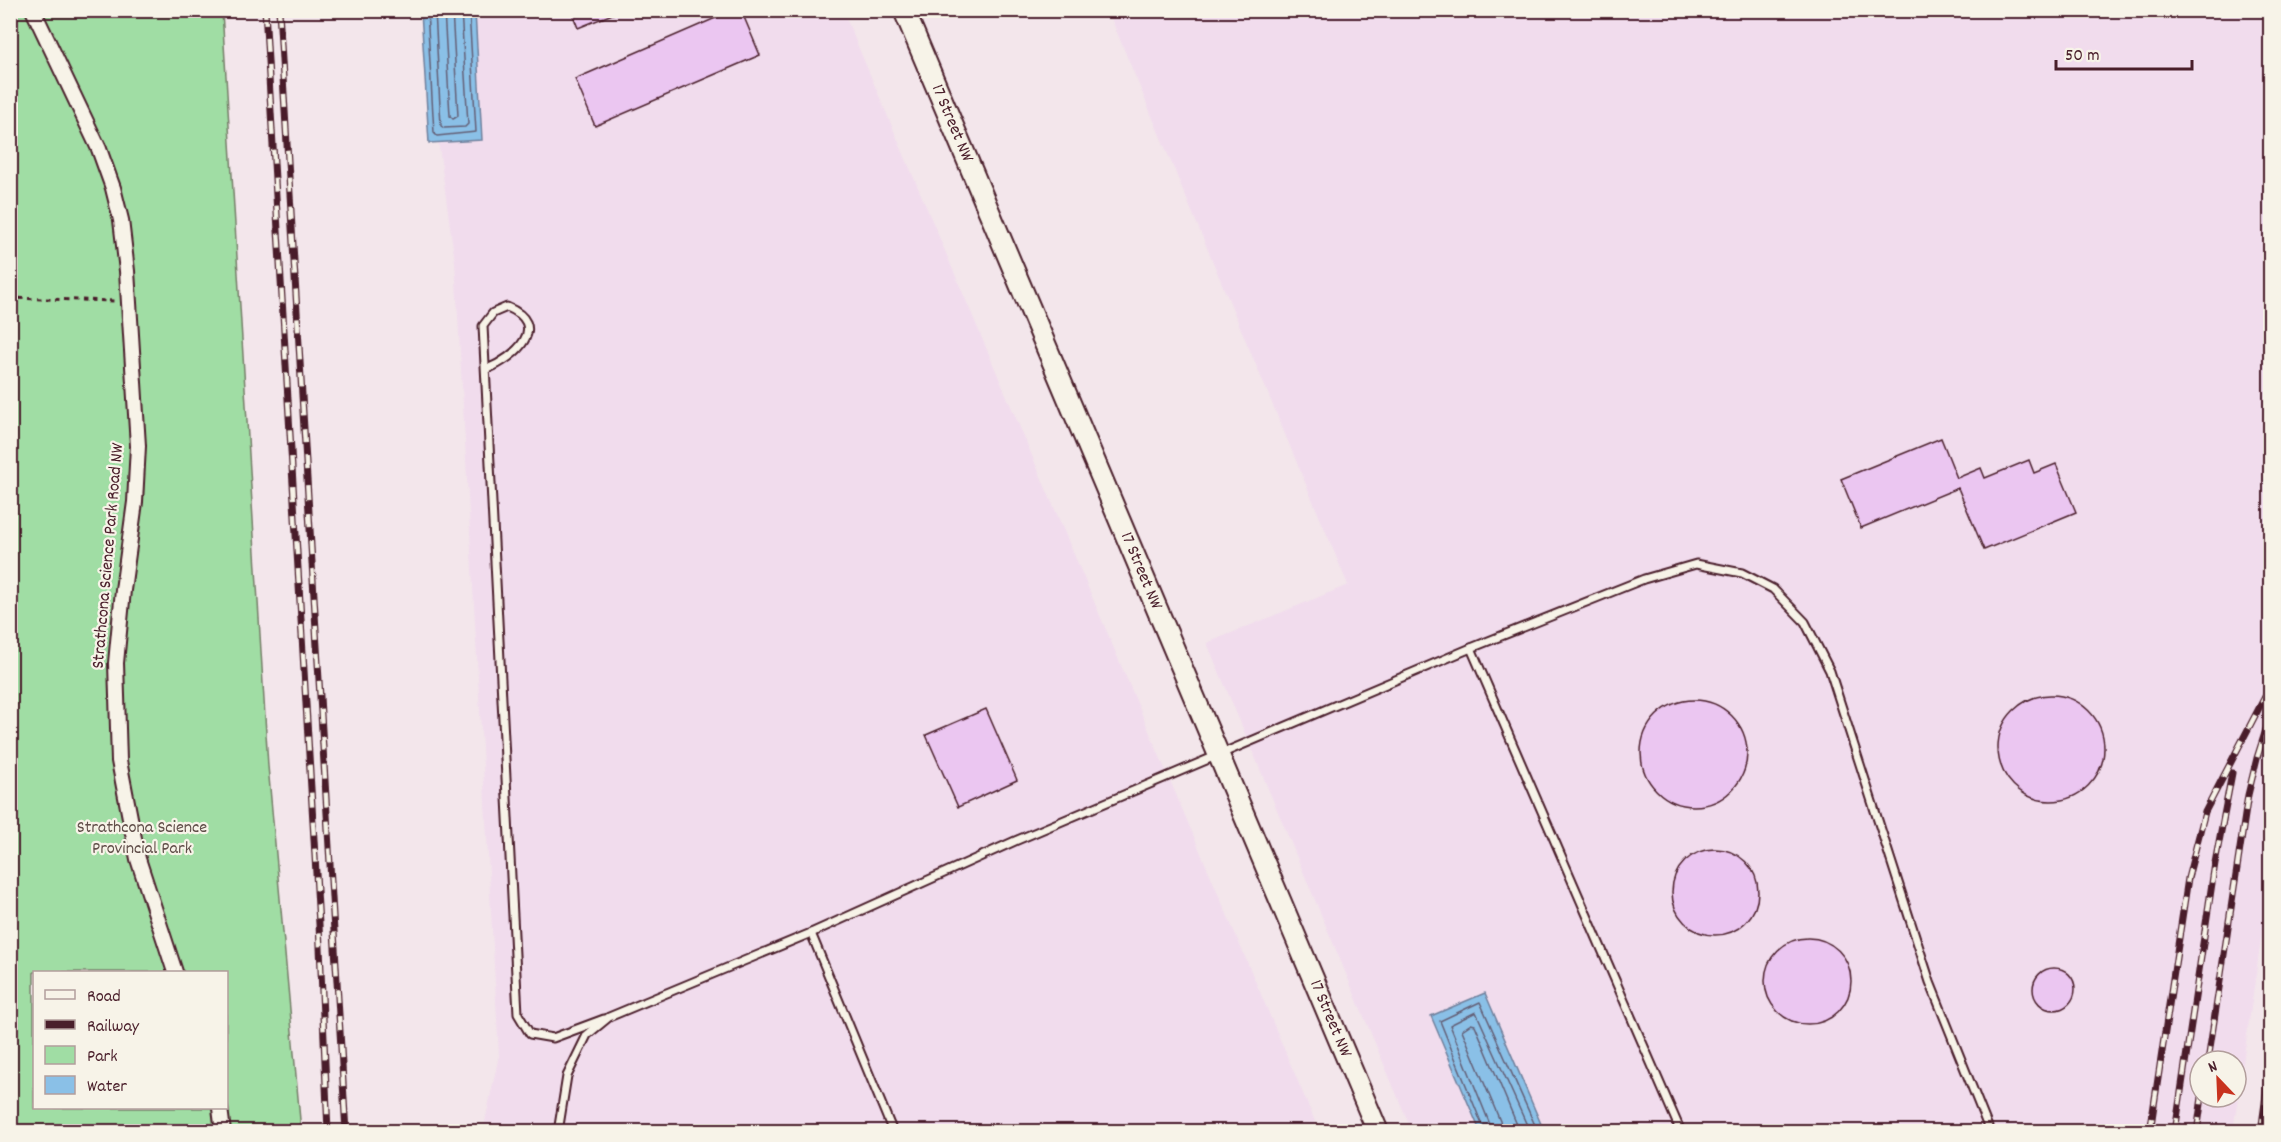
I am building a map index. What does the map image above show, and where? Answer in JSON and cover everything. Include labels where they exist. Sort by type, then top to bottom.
[{"type":"main road","name":"17 Street NW","points":[[904,10],[1378,1131]]},
{"type":"street","name":"Strathcona Science Park Road NW","points":[[35,11],[99,149],[113,188],[121,220],[138,447],[135,502],[116,663],[119,761],[138,859],[175,971]]},
{"type":"street","points":[[220,1109],[223,1131]]},
{"type":"lane","points":[[487,369],[498,365],[522,343],[529,332],[529,324],[520,312],[507,307],[493,313],[483,326],[487,369],[518,1014],[530,1034],[553,1038],[609,1017],[811,933],[1015,841],[1471,648],[1644,579],[1696,564],[1742,573],[1773,589],[1805,622],[1830,671],[1930,982],[1990,1131]]},
{"type":"lane","points":[[1471,648],[1681,1131]]},
{"type":"lane","points":[[811,933],[893,1131]]},
{"type":"lane","points":[[558,1131],[567,1076],[587,1035],[609,1017]]},
{"type":"path","points":[[10,298],[128,301]]},
{"type":"shaded area","points":[[420,11],[843,11],[1319,1131],[483,1131],[499,1055],[455,262]]},
{"type":"shaded area","points":[[1108,11],[2270,11],[2270,878],[2245,1049],[2188,1049],[2188,1109],[2236,1109],[2233,1131],[1412,1131],[1207,643],[1348,585]]},
{"type":"green space","name":"Strathcona Science Provincial Park","points":[[10,11],[222,11],[268,766],[301,1131],[11,1131]]},
{"type":"water","points":[[421,11],[475,11],[482,140],[429,143]]},
{"type":"water","points":[[1485,993],[1544,1131],[1480,1131],[1431,1016]]},
{"type":"building","points":[[571,10],[620,10],[620,11],[578,28]]},
{"type":"building","points":[[734,10],[741,10],[760,55],[595,126],[575,79]]},
{"type":"building","points":[[1941,438],[1957,478],[1981,468],[1985,478],[2029,460],[2034,473],[2056,464],[2076,512],[1984,550],[1958,488],[1861,528],[1841,479]]},
{"type":"building","points":[[2051,695],[2071,699],[2089,710],[2100,728],[2104,748],[2100,768],[2089,786],[2071,797],[2051,801],[2031,797],[2013,786],[2002,768],[1998,748],[2002,728],[2013,710],[2031,699]]},
{"type":"building","points":[[1694,700],[1714,704],[1732,715],[1743,733],[1747,753],[1743,773],[1732,791],[1714,802],[1694,806],[1674,802],[1656,791],[1645,773],[1641,753],[1645,733],[1656,715],[1674,704]]},
{"type":"building","points":[[986,709],[1017,780],[958,807],[926,735]]},
{"type":"building","points":[[1715,849],[1732,852],[1751,868],[1755,875],[1758,892],[1755,909],[1739,928],[1732,932],[1715,935],[1698,932],[1679,916],[1675,909],[1672,892],[1675,875],[1691,856],[1698,852]]},
{"type":"building","points":[[1808,938],[1832,945],[1844,957],[1851,981],[1844,1005],[1832,1017],[1808,1024],[1784,1017],[1772,1005],[1765,981],[1772,957],[1784,945]]},
{"type":"building","points":[[2054,968],[2062,969],[2069,974],[2074,981],[2074,997],[2069,1004],[2062,1009],[2054,1010],[2046,1009],[2039,1004],[2034,997],[2033,989],[2034,981],[2039,974],[2046,969]]},
{"type":"railway","points":[[265,10],[319,924],[328,1132]]},
{"type":"railway","points":[[279,10],[346,1132]]},
{"type":"railway","points":[[2150,1132],[2188,878],[2205,812],[2270,687]]},
{"type":"railway","points":[[2210,1049],[2248,795],[2270,717]]},
{"type":"railway","points":[[2175,1132],[2215,863],[2232,773]]},
{"type":"railway","points":[[2261,1132],[2270,1066]]},
{"type":"railway","points":[[2197,1132],[2200,1109]]}]
